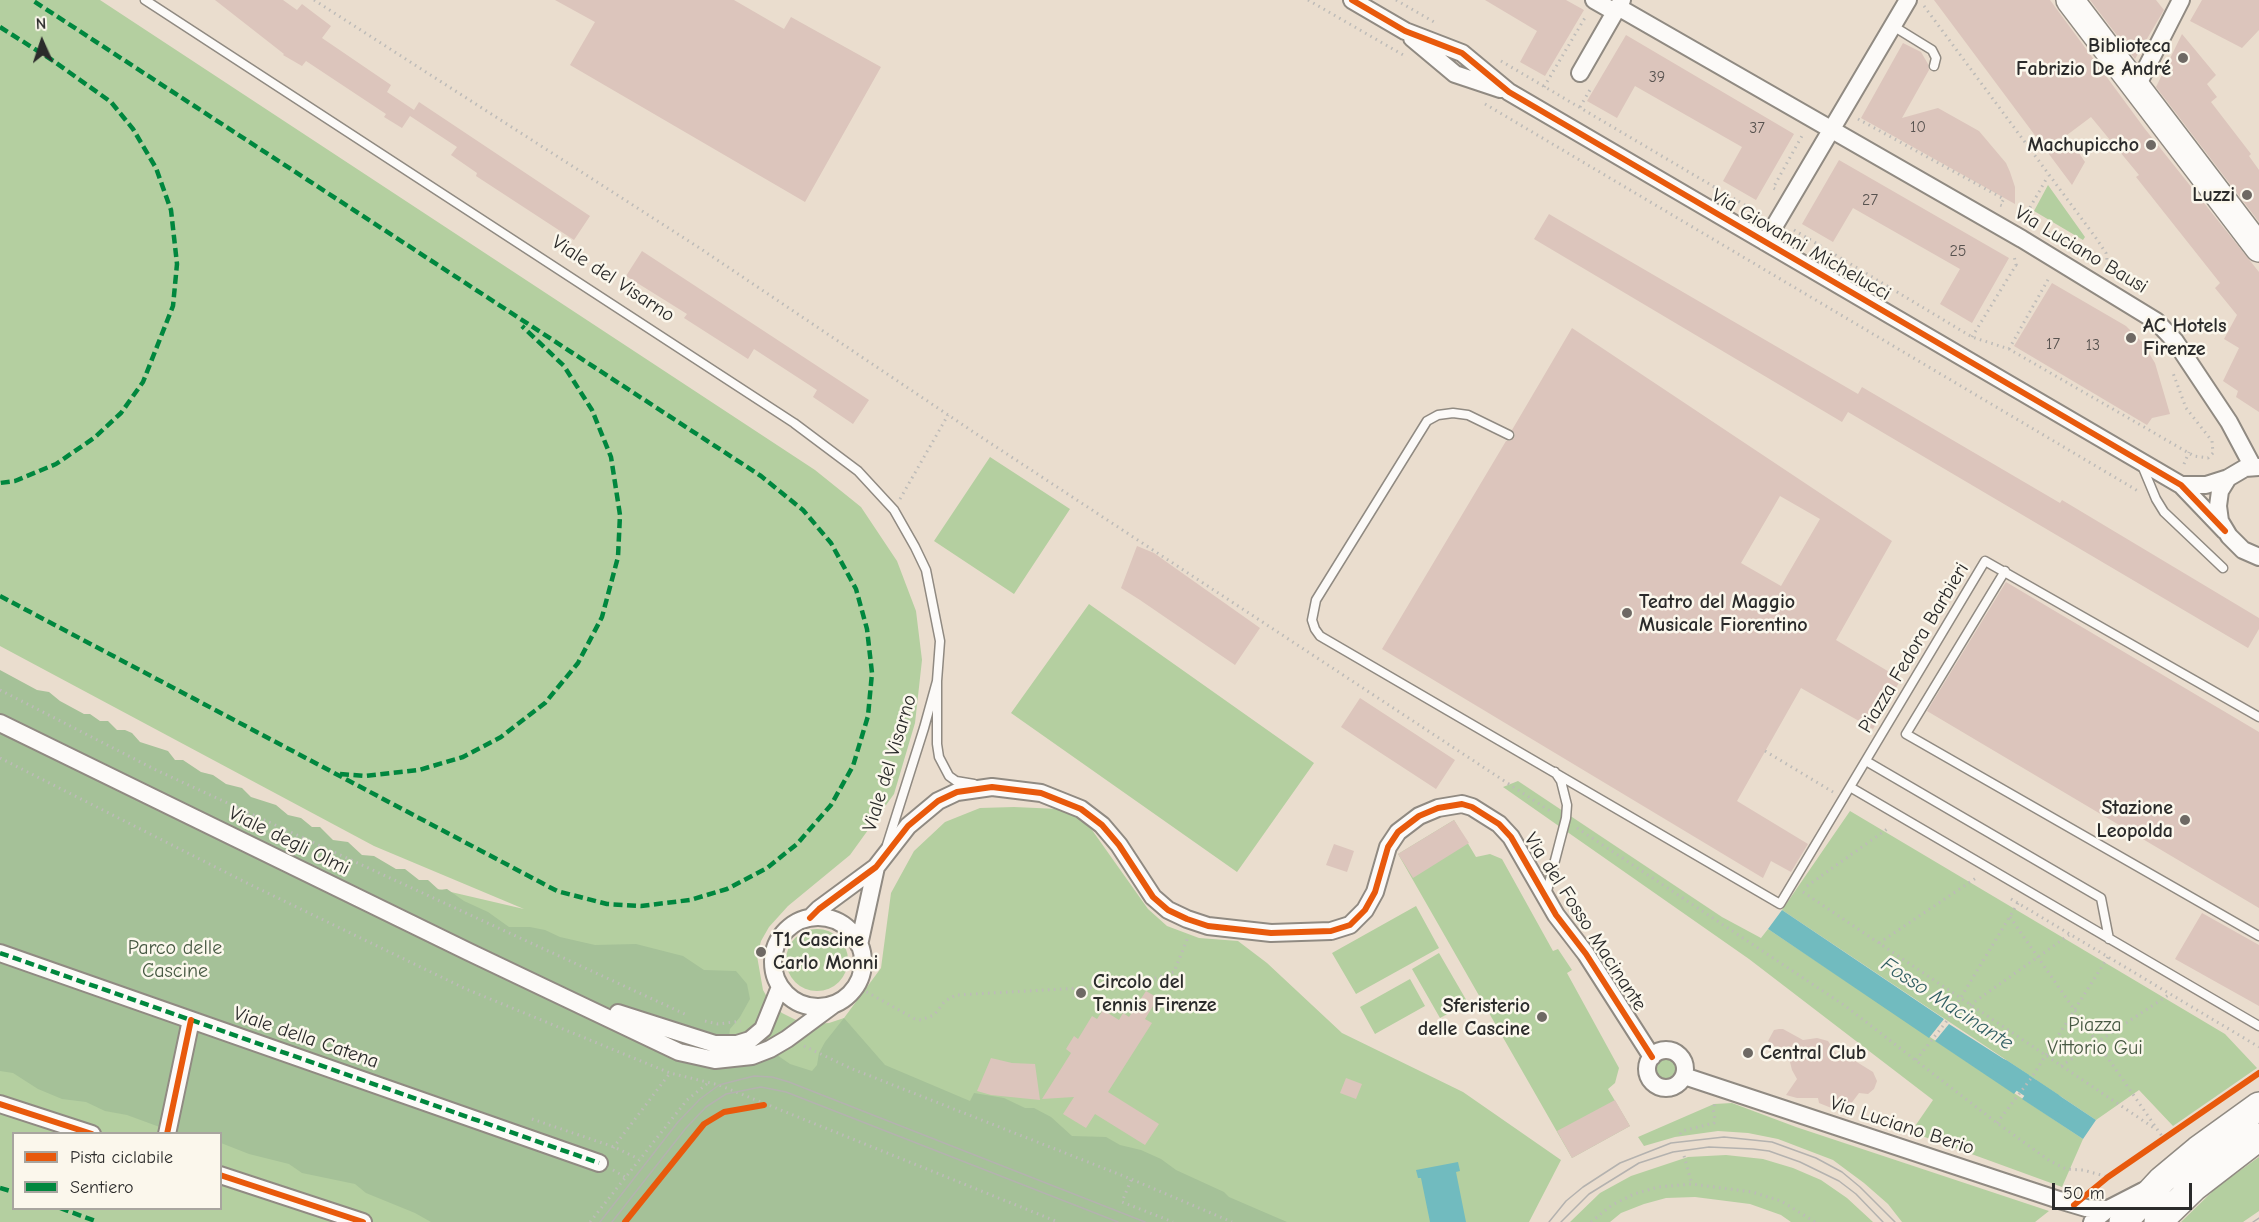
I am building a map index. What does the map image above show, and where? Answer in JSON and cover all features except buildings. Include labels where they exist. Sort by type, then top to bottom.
[{"type":"main road","points":[[2070,0],[2259,248]]},
{"type":"main road","points":[[2116,1216],[2198,1150],[2259,1106]]},
{"type":"main road","points":[[2166,1214],[2194,1187],[2259,1137]]},
{"type":"street","name":"Via Giovanni Michelucci","points":[[1352,0],[1405,31],[1462,54],[1509,92],[2181,485],[2242,550],[2259,557]]},
{"type":"street","name":"Via Luciano Bausi","points":[[1594,0],[1617,10],[1832,129],[2036,247],[2156,321],[2175,341],[2256,467]]},
{"type":"street","points":[[2136,88],[2181,0]]},
{"type":"street","points":[[1764,242],[1832,129],[1916,2]]},
{"type":"street","points":[[1580,73],[1617,10]]},
{"type":"street","points":[[2181,485],[2206,485],[2228,478],[2240,470],[2256,467]]},
{"type":"street","points":[[2225,531],[2219,518],[2218,506],[2220,491],[2228,478]]},
{"type":"street","name":"Viale degli Olmi","points":[[0,723],[468,952],[679,1052],[715,1060],[744,1058],[770,1049],[833,1005]]},
{"type":"street","name":"Viale del Visarno","points":[[810,918],[880,862],[908,826],[938,801],[957,792],[992,787],[1041,793],[1081,809],[1102,825],[1126,855],[1146,888],[1162,906],[1194,922],[1218,927],[1300,933]]},
{"type":"street","name":"Via del Fosso Macinante","points":[[1300,933],[1342,929],[1356,921],[1375,892],[1384,856],[1398,831],[1419,816],[1438,808],[1452,804],[1472,807],[1499,824],[1511,837],[1545,897],[1586,954],[1652,1057],[1647,1073],[1653,1083],[1663,1088],[1676,1086],[1684,1076]]},
{"type":"street","name":"Viale del Visarno","points":[[859,945],[880,862]]},
{"type":"street","points":[[810,918],[827,918],[841,923],[859,945],[862,964],[856,986],[850,994],[833,1005],[809,1006],[788,997],[780,987],[773,968],[773,955],[777,942],[789,927],[810,918]]},
{"type":"street","name":"Viale della Catena","points":[[0,953],[599,1163]]},
{"type":"street","name":"Viale degli Olmi","points":[[560,994],[706,1042],[727,1045],[750,1040],[763,1029],[780,987]]},
{"type":"street","points":[[167,1132],[191,1020]]},
{"type":"street","points":[[1652,1057],[1663,1051],[1676,1053],[1684,1063],[1684,1076]]},
{"type":"street","name":"Via Luciano Berio","points":[[1684,1076],[2059,1200],[2116,1216]]},
{"type":"street","points":[[0,1104],[86,1132]]},
{"type":"street","points":[[222,1176],[363,1222]]},
{"type":"street","points":[[2092,1222],[2116,1216]]},
{"type":"lane","name":"Viale del Visarno","points":[[145,0],[794,423],[858,471],[894,510],[922,562],[933,597],[940,641],[936,681],[937,744],[944,769],[956,781],[992,787]]},
{"type":"lane","points":[[1899,30],[1932,50],[1936,58],[1934,66]]},
{"type":"lane","points":[[1509,435],[1468,415],[1453,413],[1438,415],[1427,421],[1322,589],[1313,609],[1312,620],[1320,636],[1555,771],[1565,792],[1566,821],[1545,897]]},
{"type":"lane","points":[[2141,463],[2164,512],[2223,568]]},
{"type":"lane","name":"Piazza Fedora Barbieri","points":[[1555,771],[1780,903],[1986,561],[2005,571],[1906,734],[2259,936]]},
{"type":"lane","points":[[2005,571],[2259,717]]},
{"type":"lane","name":"Viale del Visarno","points":[[880,862],[924,728],[936,681]]},
{"type":"lane","points":[[1866,761],[2101,898],[2109,939]]},
{"type":"lane","points":[[1850,787],[2259,1026]]},
{"type":"path","points":[[314,0],[695,245],[948,415],[1844,1005],[2050,1161],[2066,1169],[2083,1170],[2108,1177]]},
{"type":"path","points":[[1308,0],[1407,57]]},
{"type":"path","points":[[1396,0],[1437,24]]},
{"type":"path","points":[[1899,30],[1919,0]]},
{"type":"path","points":[[1916,2],[2096,238],[2106,253],[2109,267],[2041,228]]},
{"type":"path","points":[[1544,87],[1589,10],[1617,10]]},
{"type":"path","points":[[1497,58],[1760,214],[1764,209]]},
{"type":"path","points":[[1477,99],[2124,483],[2156,499]]},
{"type":"path","points":[[1856,118],[2004,198],[2000,205],[2008,209]]},
{"type":"path","points":[[1776,190],[1773,188],[1804,134],[1802,130]]},
{"type":"path","points":[[2024,218],[2049,176]]},
{"type":"path","points":[[2016,214],[2031,223]]},
{"type":"path","points":[[1795,228],[1793,232],[1972,337],[2009,349],[2194,456],[2208,458],[2213,453],[2214,446],[2186,408],[2172,370]]},
{"type":"path","points":[[2021,268],[2016,265],[2013,254],[2024,261]]},
{"type":"path","points":[[1972,337],[2016,265]]},
{"type":"path","points":[[2041,271],[2059,281]]},
{"type":"path","points":[[2009,349],[2050,276]]},
{"type":"path","points":[[894,510],[948,415]]},
{"type":"path","points":[[2184,464],[2189,452]]},
{"type":"path","points":[[0,690],[156,770],[693,1018]]},
{"type":"path","points":[[1765,751],[1843,799]]},
{"type":"path","points":[[0,758],[249,884],[466,989],[670,1073],[708,1083],[1058,1222]]},
{"type":"path","points":[[1881,821],[1890,827],[1801,891],[2168,1137],[2155,1145]]},
{"type":"path","points":[[1967,873],[1985,883]]},
{"type":"path","points":[[1879,943],[1976,878]]},
{"type":"path","points":[[2010,898],[2259,1047]]},
{"type":"path","points":[[1915,1060],[1946,1022],[2018,903]]},
{"type":"path","points":[[2010,917],[2157,1130]]},
{"type":"path","points":[[856,986],[921,1020],[934,1015],[945,1001],[956,995],[1134,985],[1174,972],[1194,922]]},
{"type":"path","points":[[1970,1005],[2070,934]]},
{"type":"path","points":[[1997,1123],[2032,1077],[2108,957]]},
{"type":"path","points":[[2061,1066],[2170,994]]},
{"type":"path","points":[[701,1020],[718,1024],[741,1021]]},
{"type":"path","points":[[800,1044],[850,1068],[1131,1179],[1232,1222]]},
{"type":"path","points":[[599,1163],[614,1147],[670,1073]]},
{"type":"path","points":[[590,1222],[687,1100],[708,1083]]},
{"type":"path","points":[[1680,1134],[1682,1131],[1714,1123],[1713,1105],[1725,1089]]},
{"type":"path","points":[[625,1222],[704,1124],[724,1112],[764,1105]]},
{"type":"path","points":[[614,1147],[639,1159]]},
{"type":"path","points":[[1684,1156],[1692,1184]]},
{"type":"path","points":[[2102,1182],[2118,1171]]},
{"type":"path","points":[[1131,1179],[1122,1202],[1173,1222]]},
{"type":"path","points":[[1591,1222],[1612,1204],[1634,1194],[1658,1186],[1692,1184],[1752,1192],[1781,1201],[1815,1222]]},
{"type":"green space","points":[[0,0],[100,0],[815,470],[861,507],[897,561],[916,611],[922,660],[915,723],[894,794],[850,855],[788,906],[769,927],[761,941],[757,956],[763,990],[771,1004],[782,1013],[798,1021],[814,1024],[829,1023],[844,1018],[881,968],[891,893],[914,851],[945,822],[980,808],[1059,809],[1077,817],[1092,830],[1148,909],[1167,926],[1199,938],[1238,941],[1267,963],[1342,1033],[1463,1092],[1561,1160],[1529,1222],[0,1222],[0,678],[408,882],[524,909],[374,846],[0,646]]},
{"type":"green space","points":[[2048,185],[2085,237],[2083,240],[2034,211]]},
{"type":"green space","points":[[990,457],[1070,509],[1014,594],[934,541]]},
{"type":"green space","points":[[1089,604],[1314,763],[1237,872],[1011,713]]},
{"type":"green space","name":"Parco delle Cascine","points":[[0,670],[37,690],[49,692],[84,714],[90,714],[100,721],[108,721],[117,730],[132,733],[140,742],[168,751],[175,760],[183,760],[226,784],[242,788],[251,797],[276,805],[288,815],[301,818],[312,827],[320,827],[333,840],[348,842],[362,855],[374,856],[396,869],[405,869],[419,880],[428,880],[439,890],[447,889],[464,901],[488,912],[509,927],[545,930],[560,937],[595,945],[636,944],[683,956],[704,970],[736,971],[747,984],[750,999],[730,1029],[728,1044],[774,1053],[790,1064],[812,1071],[817,1065],[819,1053],[825,1042],[844,1018],[885,1065],[970,1101],[974,1093],[1004,1098],[1025,1108],[1034,1108],[1051,1117],[1072,1136],[1106,1137],[1120,1145],[1141,1150],[1161,1159],[1176,1170],[1224,1192],[1229,1197],[1287,1222],[431,1222],[366,1193],[355,1184],[302,1173],[289,1164],[249,1154],[222,1143],[222,1132],[173,1132],[127,1115],[105,1111],[86,1102],[62,1099],[38,1089],[13,1073],[0,1071]]},
{"type":"green space","points":[[1518,781],[1722,917],[1761,938],[1768,929],[2083,1139],[2062,1187],[1911,1132],[1933,1100],[1749,959],[1503,787]]},
{"type":"green space","name":"Piazza Vittorio Gui","points":[[1850,811],[2225,1034],[2257,1068],[2173,1126],[2139,1090],[2096,1120],[1782,910]]},
{"type":"green space","name":"Sferisterio delle Cascine","points":[[1454,820],[1476,857],[1490,854],[1502,859],[1553,951],[1558,949],[1572,970],[1567,973],[1619,1068],[1615,1083],[1608,1089],[1630,1126],[1572,1158],[1398,854]]},
{"type":"green space","points":[[1416,906],[1439,948],[1356,994],[1332,953]]},
{"type":"green space","points":[[817,929],[829,931],[839,938],[846,948],[848,960],[846,972],[839,982],[829,989],[817,991],[805,989],[795,982],[788,972],[786,960],[788,948],[795,938],[805,931]]},
{"type":"green space","points":[[1439,953],[1468,1003],[1440,1018],[1412,969]]},
{"type":"green space","points":[[1410,979],[1425,1006],[1375,1034],[1360,1007]]},
{"type":"green space","points":[[1666,1054],[1677,1059],[1682,1070],[1677,1081],[1666,1086],[1655,1081],[1650,1070],[1655,1059]]},
{"type":"green space","points":[[1732,1103],[1796,1127],[2049,1211],[2035,1222],[1902,1222],[1888,1204],[1833,1160],[1778,1139],[1748,1133],[1718,1131],[1675,1137],[1644,1146],[1638,1137],[1714,1104]]},
{"type":"green space","points":[[1726,1155],[1763,1159],[1821,1180],[1847,1198],[1873,1222],[1791,1222],[1781,1215],[1750,1204],[1695,1197],[1666,1198],[1644,1204],[1621,1213],[1610,1222],[1570,1222],[1600,1193],[1631,1176],[1688,1157]]},
{"type":"green space","points":[[2259,1157],[2259,1211],[2243,1222],[2181,1222],[2217,1187]]},
{"type":"water","points":[[1782,910],[1944,1019],[1929,1038],[1768,929]]},
{"type":"water","points":[[1949,1024],[2029,1075],[2014,1094],[1935,1041]]},
{"type":"water","points":[[2036,1080],[2096,1120],[2083,1139],[2022,1099]]},
{"type":"water","points":[[1458,1162],[1460,1171],[1456,1172],[1466,1222],[1430,1222],[1421,1178],[1418,1178],[1416,1170]]},
{"type":"waterway","name":"Fosso Macinante","points":[[2002,1069],[2053,1103]]},
{"type":"tram line","points":[[600,1222],[678,1122],[700,1099],[719,1085],[754,1076],[772,1077],[789,1082],[1145,1222]]},
{"type":"tram line","points":[[612,1222],[686,1128],[706,1107],[726,1094],[761,1087],[786,1092],[1118,1222]]},
{"type":"tram line","points":[[1549,1222],[1566,1201],[1620,1163],[1671,1143],[1724,1137],[1772,1142],[1816,1158],[1842,1172],[1895,1222]]},
{"type":"tram line","points":[[1561,1222],[1589,1194],[1639,1163],[1673,1152],[1709,1147],[1769,1151],[1800,1162],[1839,1181],[1856,1194],[1883,1222]]},
{"type":"tram line","points":[[2253,1222],[2259,1218]]},
{"type":"marked path","points":[[0,596],[557,891],[607,904],[641,906],[690,900],[727,889],[767,868],[797,844],[831,805],[853,766],[868,716],[872,673],[867,629],[856,589],[831,543],[803,510],[761,476],[32,0]]},
{"type":"marked path","points":[[0,27],[111,102],[133,129],[156,168],[171,210],[177,264],[173,306],[143,382],[121,413],[94,438],[56,464],[15,481],[0,483]]},
{"type":"marked path","points":[[340,774],[365,776],[419,770],[463,757],[501,737],[545,703],[578,663],[602,617],[618,557],[620,515],[611,457],[592,410],[564,366],[522,326]]},
{"type":"marked path","points":[[0,953],[599,1163]]},
{"type":"marked path","points":[[0,1188],[12,1191]]},
{"type":"marked path","points":[[65,1210],[98,1222]]},
{"type":"cycle path","points":[[1352,0],[1405,31],[1462,53],[1509,92],[2181,485],[2225,531]]},
{"type":"cycle path","points":[[810,918],[876,867],[908,826],[938,801],[957,792],[992,787],[1041,793],[1081,809],[1102,825],[1119,845],[1153,897],[1168,910],[1187,919],[1208,926],[1271,933],[1331,931],[1350,925],[1365,910],[1375,892],[1388,847],[1398,832],[1419,816],[1438,808],[1462,804],[1472,807],[1499,824],[1511,837],[1556,915],[1586,954],[1652,1057]]},
{"type":"cycle path","points":[[167,1132],[191,1020]]},
{"type":"cycle path","points":[[2074,1205],[2108,1177],[2259,1073]]},
{"type":"cycle path","points":[[0,1104],[86,1132]]},
{"type":"cycle path","points":[[625,1222],[704,1124],[724,1112],[764,1105]]},
{"type":"cycle path","points":[[222,1176],[363,1222]]},
{"type":"place","name":"Biblioteca Fabrizio De André","points":[[2183,58]]},
{"type":"place","name":"Machupiccho","points":[[2151,145]]},
{"type":"place","name":"Luzzi","points":[[2247,195]]},
{"type":"place","name":"AC Hotels Firenze","points":[[2131,338]]},
{"type":"place","name":"Teatro del Maggio Musicale Fiorentino","points":[[1627,613]]},
{"type":"place","name":"Stazione Leopolda","points":[[2185,820]]},
{"type":"place","name":"T1 Cascine Carlo Monni","points":[[761,952]]},
{"type":"place","name":"Circolo del Tennis Firenze","points":[[1081,993]]},
{"type":"place","name":"Sferisterio delle Cascine","points":[[1542,1017]]},
{"type":"place","name":"Central Club","points":[[1748,1053]]}]
